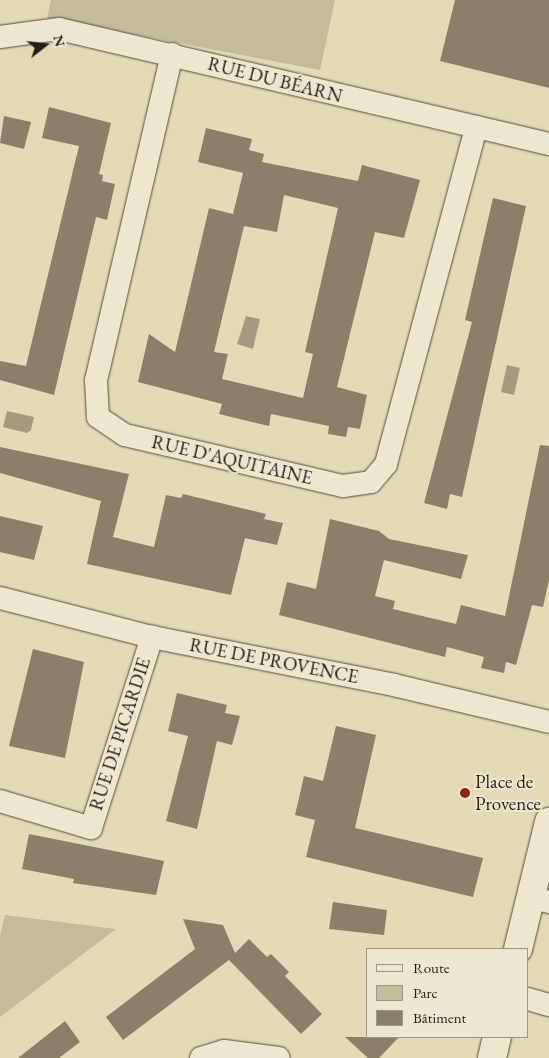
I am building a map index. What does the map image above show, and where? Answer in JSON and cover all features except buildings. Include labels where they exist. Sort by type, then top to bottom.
[{"type":"street","name":"RUE DU BÉARN","points":[[0,37],[59,30],[172,54],[549,144]]},
{"type":"street","name":"RUE D'AQUITAINE","points":[[172,54],[96,380],[98,417],[125,435],[343,486],[371,482],[386,464],[476,127]]},
{"type":"street","name":"RUE DE PROVENCE","points":[[0,598],[152,637],[394,684],[549,722]]},
{"type":"street","name":"RUE DE PICARDIE","points":[[0,801],[91,828],[152,637]]},
{"type":"street","points":[[518,948],[540,900],[549,825]]},
{"type":"street","points":[[529,999],[549,1005]]},
{"type":"street","points":[[492,1058],[497,1038]]},
{"type":"street","points":[[201,1058],[224,1052],[279,1058]]},
{"type":"green space","points":[[51,0],[335,0],[320,70],[47,18]]},
{"type":"green space","points":[[5,915],[116,929],[0,1017],[0,936]]},
{"type":"shaded area","points":[[246,316],[260,319],[253,349],[237,344]]},
{"type":"shaded area","points":[[507,365],[520,368],[514,395],[501,392]]},
{"type":"shaded area","points":[[7,411],[34,417],[31,430],[27,433],[3,427]]},
{"type":"place","name":"Place de Provence","points":[[465,793]]}]
